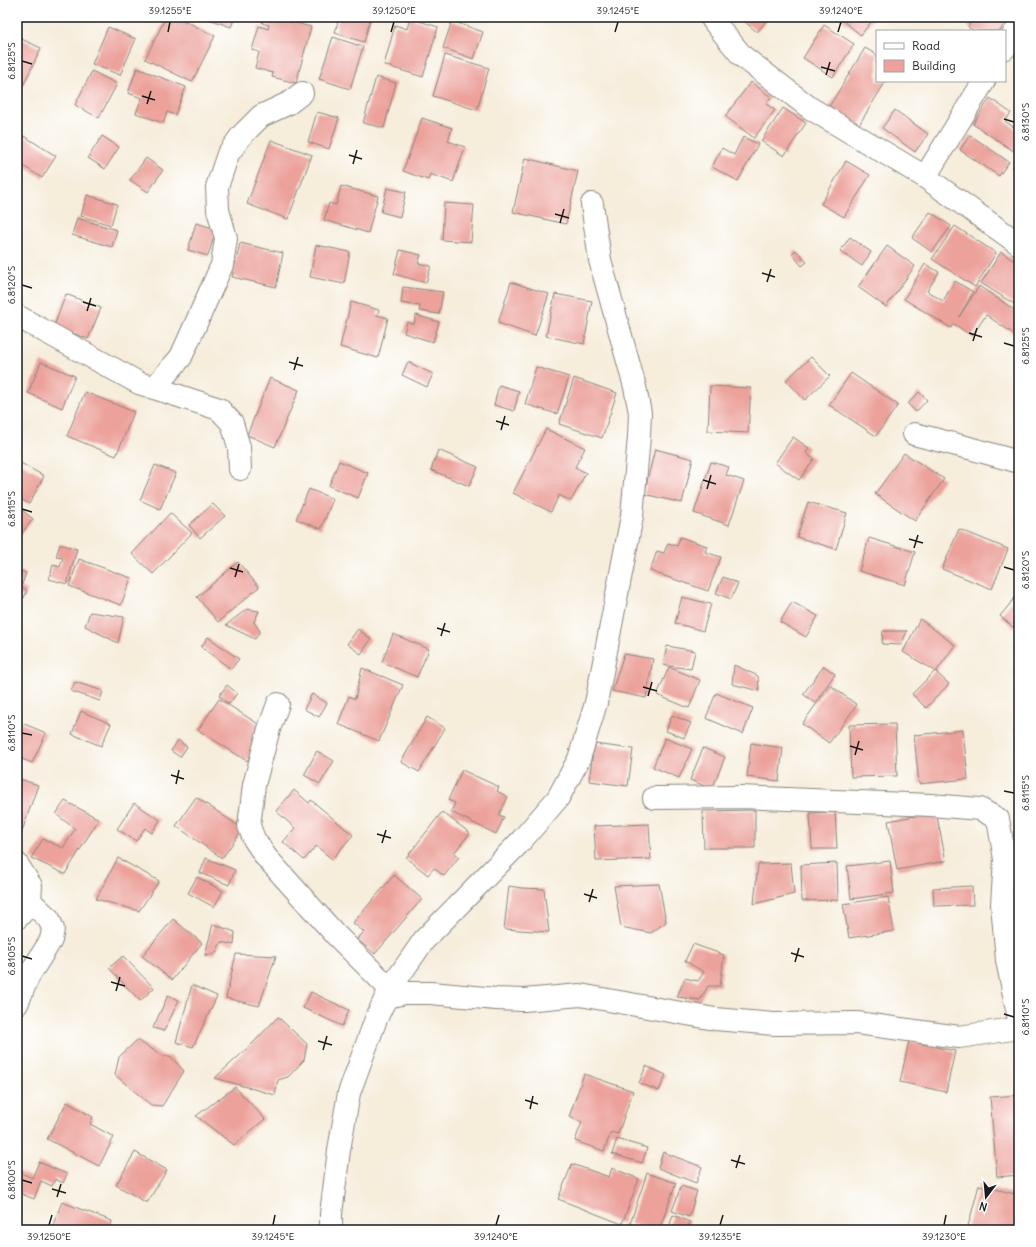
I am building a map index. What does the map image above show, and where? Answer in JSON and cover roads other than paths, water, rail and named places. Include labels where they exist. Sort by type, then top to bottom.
[{"type":"street","points":[[711,17],[742,56],[810,108],[925,177],[1019,244]]},
{"type":"street","points":[[1006,46],[1019,26]]},
{"type":"street","points":[[925,177],[983,82]]},
{"type":"street","points":[[154,388],[181,357],[222,265],[226,238],[218,210],[218,187],[228,154],[242,135],[261,116],[289,103],[302,93]]},
{"type":"street","points":[[331,1230],[331,1214],[339,1150],[349,1093],[376,1019],[389,993],[424,940],[521,841],[558,798],[579,759],[596,703],[632,516],[640,437],[640,413],[635,387],[600,260],[592,204]]},
{"type":"street","points":[[17,316],[139,383],[219,409],[232,423],[239,447],[240,469]]},
{"type":"street","points":[[914,434],[1019,462]]},
{"type":"street","points":[[278,704],[269,729],[254,785],[249,826],[254,839],[266,857],[334,934],[389,993],[431,993],[524,1000],[580,995],[716,1019],[774,1024],[857,1023],[959,1036],[1019,1028]]},
{"type":"street","points":[[654,798],[741,796],[923,805],[980,809],[998,819],[1006,859],[1002,904],[1007,960],[1019,1019]]},
{"type":"street","points":[[17,864],[31,886],[24,910],[49,919],[53,930],[51,940],[28,977],[17,1004]]}]
